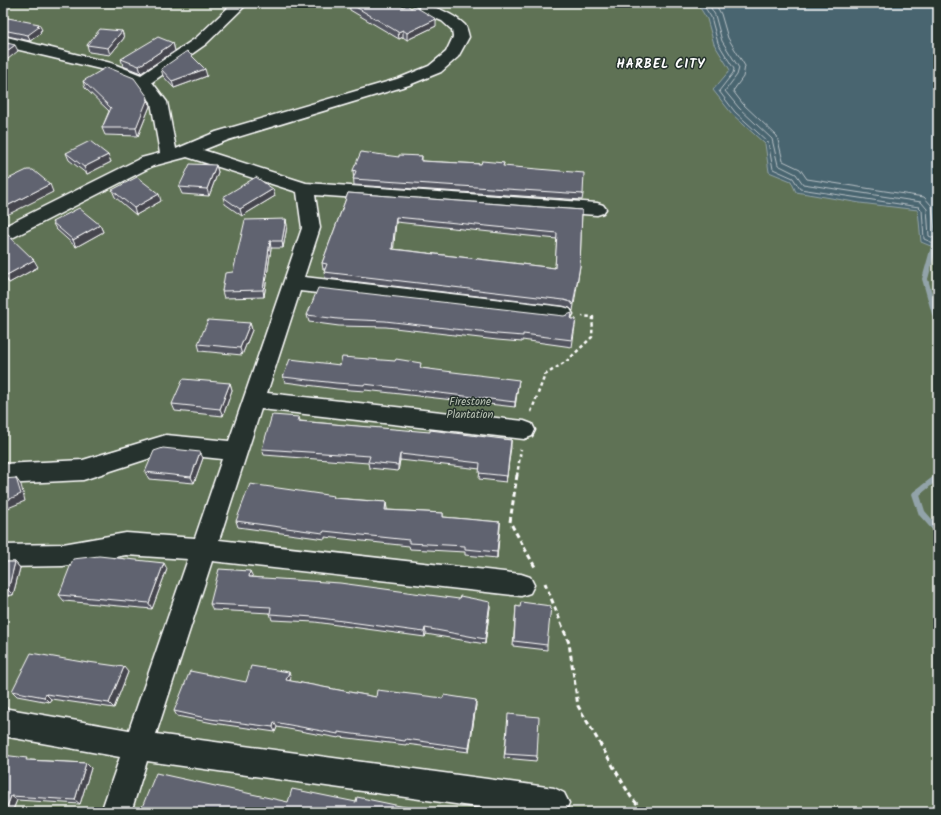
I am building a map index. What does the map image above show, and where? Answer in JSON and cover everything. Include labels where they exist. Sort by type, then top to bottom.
[{"type":"street","points":[[143,81],[201,41],[241,3]]},
{"type":"street","points":[[3,236],[147,162],[186,151],[222,136],[403,82],[435,69],[453,54],[460,37],[459,28],[447,18],[425,9]]},
{"type":"street","points":[[3,41],[105,66],[143,81],[159,102],[169,156]]},
{"type":"street","points":[[186,151],[305,190],[598,209]]},
{"type":"street","points":[[116,812],[311,228],[305,190]]},
{"type":"street","points":[[293,283],[564,314]]},
{"type":"street","points":[[254,400],[524,430]]},
{"type":"street","points":[[3,474],[83,470],[166,444],[237,451]]},
{"type":"street","points":[[3,556],[63,555],[126,544],[204,549],[534,579]]},
{"type":"street","points":[[3,722],[139,746],[554,802]]},
{"type":"path","points":[[564,314],[593,317],[592,337],[568,360],[545,375],[524,430],[510,522],[534,579],[569,643],[578,706],[631,797],[644,812]]},
{"type":"green space","name":"Firestone Plantation","points":[[3,3],[938,3],[938,812],[3,812]]},
{"type":"water","points":[[697,3],[938,3],[938,249],[921,242],[918,210],[860,203],[796,192],[791,181],[769,172],[765,144],[732,114],[713,90],[730,70],[714,44],[707,19]]},
{"type":"building","points":[[349,3],[397,3],[403,7],[407,5],[411,8],[414,6],[436,19],[407,33],[403,30],[398,32]]},
{"type":"building","points":[[3,17],[39,24],[37,26],[39,27],[28,35],[3,30]]},
{"type":"building","points":[[100,29],[122,31],[108,48],[87,45]]},
{"type":"building","points":[[158,37],[173,43],[139,66],[121,59]]},
{"type":"building","points":[[3,42],[15,45],[3,54]]},
{"type":"building","points":[[187,51],[205,69],[172,81],[161,69]]},
{"type":"building","points":[[107,67],[134,78],[148,98],[136,128],[102,128],[111,108],[83,81]]},
{"type":"building","points":[[90,141],[108,155],[84,167],[66,153]]},
{"type":"building","points":[[361,152],[399,157],[399,155],[422,156],[421,161],[481,164],[482,161],[504,163],[503,166],[584,173],[583,194],[353,179],[356,171],[353,170]]},
{"type":"building","points":[[190,164],[216,165],[207,189],[179,187]]},
{"type":"building","points":[[27,170],[33,170],[50,184],[3,208],[3,184],[6,183],[4,181]]},
{"type":"building","points":[[137,177],[159,194],[134,208],[112,190]]},
{"type":"building","points":[[256,177],[273,189],[240,209],[223,197]]},
{"type":"building","points":[[348,193],[582,210],[580,266],[573,305],[571,302],[564,300],[324,272],[327,264],[322,263]],"holes":[[[396,217],[557,233],[555,268],[392,249]]]},
{"type":"building","points":[[79,208],[100,225],[73,240],[52,222]]},
{"type":"building","points":[[286,219],[282,241],[270,241],[263,290],[222,291],[225,273],[233,272],[245,220]]},
{"type":"building","points":[[6,233],[34,260],[5,276],[3,273],[3,234]]},
{"type":"building","points":[[318,288],[564,316],[572,313],[571,319],[576,319],[572,340],[523,334],[523,336],[497,334],[385,321],[338,319],[307,315]]},
{"type":"building","points":[[208,320],[250,323],[240,348],[198,344]]},
{"type":"building","points":[[342,357],[395,361],[396,359],[421,363],[420,368],[519,380],[515,402],[364,384],[336,383],[283,377],[290,359],[340,365]]},
{"type":"building","points":[[183,379],[230,383],[220,409],[172,404]]},
{"type":"building","points":[[272,415],[299,417],[297,421],[430,432],[430,430],[511,440],[507,476],[479,473],[480,463],[400,454],[398,465],[368,462],[370,456],[262,449]]},
{"type":"building","points":[[163,448],[200,452],[191,477],[145,472],[154,451]]},
{"type":"building","points":[[16,478],[21,494],[3,502],[3,479]]},
{"type":"building","points":[[250,484],[334,496],[333,498],[386,502],[385,510],[443,513],[443,517],[500,522],[497,552],[465,549],[465,546],[409,543],[409,540],[324,531],[323,533],[236,521]]},
{"type":"building","points":[[99,556],[164,563],[149,603],[59,595],[73,559]]},
{"type":"building","points":[[3,562],[15,562],[8,590],[3,590]]},
{"type":"building","points":[[219,569],[250,571],[249,577],[340,583],[459,599],[460,596],[490,602],[485,639],[425,628],[424,632],[313,617],[270,614],[271,607],[210,604]]},
{"type":"building","points":[[521,602],[551,606],[547,645],[514,641],[516,606],[520,607]]},
{"type":"building","points":[[31,653],[88,663],[124,667],[109,703],[46,694],[44,697],[12,691]]},
{"type":"building","points":[[251,666],[289,672],[286,680],[376,697],[377,690],[443,698],[444,695],[476,700],[469,748],[406,739],[405,741],[338,732],[338,734],[274,722],[273,727],[210,719],[174,711],[190,671],[246,682]]},
{"type":"building","points":[[508,714],[539,717],[537,756],[505,754]]},
{"type":"building","points":[[3,755],[27,758],[26,760],[86,763],[75,800],[11,796],[5,812],[3,812]]},
{"type":"building","points":[[156,773],[288,802],[292,789],[356,802],[357,797],[424,811],[425,809],[441,812],[140,812]]},
{"type":"waterway","points":[[938,232],[925,279],[938,325]]},
{"type":"waterway","points":[[938,476],[916,494],[922,513],[938,531]]},
{"type":"district","name":"HARBEL CITY","points":[[661,63]]}]
